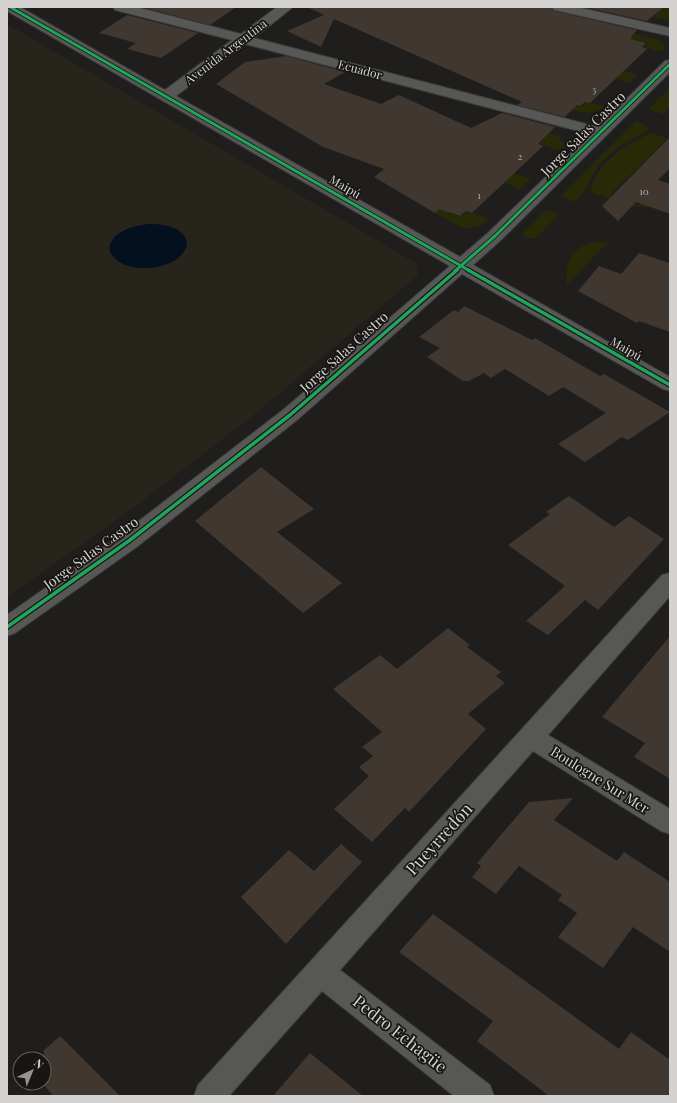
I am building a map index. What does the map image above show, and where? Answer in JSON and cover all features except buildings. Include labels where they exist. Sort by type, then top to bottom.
[{"type":"street","name":"Maipú","points":[[10,7],[670,385]]},
{"type":"street","name":"Ecuador","points":[[120,7],[600,132]]},
{"type":"street","name":"Avenida Argentina","points":[[166,96],[286,7]]},
{"type":"street","points":[[559,7],[670,32]]},
{"type":"street","name":"Jorge Salas Castro","points":[[7,627],[130,540],[290,415],[495,236],[670,64]]},
{"type":"street","name":"Pueyrredón","points":[[209,1096],[670,581]]},
{"type":"street","name":"Boulogne Sur Mer","points":[[531,737],[670,823]]},
{"type":"street","name":"Pedro Echagüe","points":[[320,972],[479,1096]]},
{"type":"shaded area","points":[[7,24],[416,263],[418,275],[254,415],[121,517],[7,597]]},
{"type":"green space","points":[[664,7],[670,7],[670,20],[653,17]]},
{"type":"green space","points":[[635,34],[659,40],[666,48],[661,52],[644,47],[648,43],[638,40],[634,43],[628,41]]},
{"type":"green space","points":[[620,71],[638,74],[629,83],[613,78]]},
{"type":"green space","points":[[670,88],[670,107],[663,114],[651,110],[650,107]]},
{"type":"green space","points":[[586,102],[605,106],[593,112],[580,112],[554,105],[568,103],[581,107]]},
{"type":"green space","points":[[636,121],[644,124],[649,130],[620,146],[601,162],[590,179],[587,188],[574,202],[563,197],[562,195]]},
{"type":"green space","points":[[528,129],[558,136],[565,145],[559,150],[540,144],[545,138],[533,135]]},
{"type":"green space","points":[[650,133],[670,139],[670,141],[666,140],[610,195],[638,205],[644,199],[654,207],[636,207],[590,192],[599,172],[613,156],[631,143]]},
{"type":"green space","points":[[510,172],[531,178],[520,189],[500,181]]},
{"type":"green space","points":[[442,206],[451,209],[447,213],[460,217],[467,212],[489,218],[480,227],[462,228],[435,213]]},
{"type":"green space","points":[[544,211],[553,211],[559,214],[536,238],[526,238],[522,234]]},
{"type":"green space","points":[[608,242],[567,285],[568,265],[570,258],[575,252],[588,244]]},
{"type":"water","points":[[148,224],[172,227],[182,233],[187,243],[183,253],[174,261],[163,266],[149,268],[136,268],[123,264],[114,258],[109,248],[114,237],[124,230]]},
{"type":"cycle path","points":[[10,7],[670,385]]},
{"type":"cycle path","points":[[7,627],[130,540],[290,415],[495,236],[670,64]]}]
